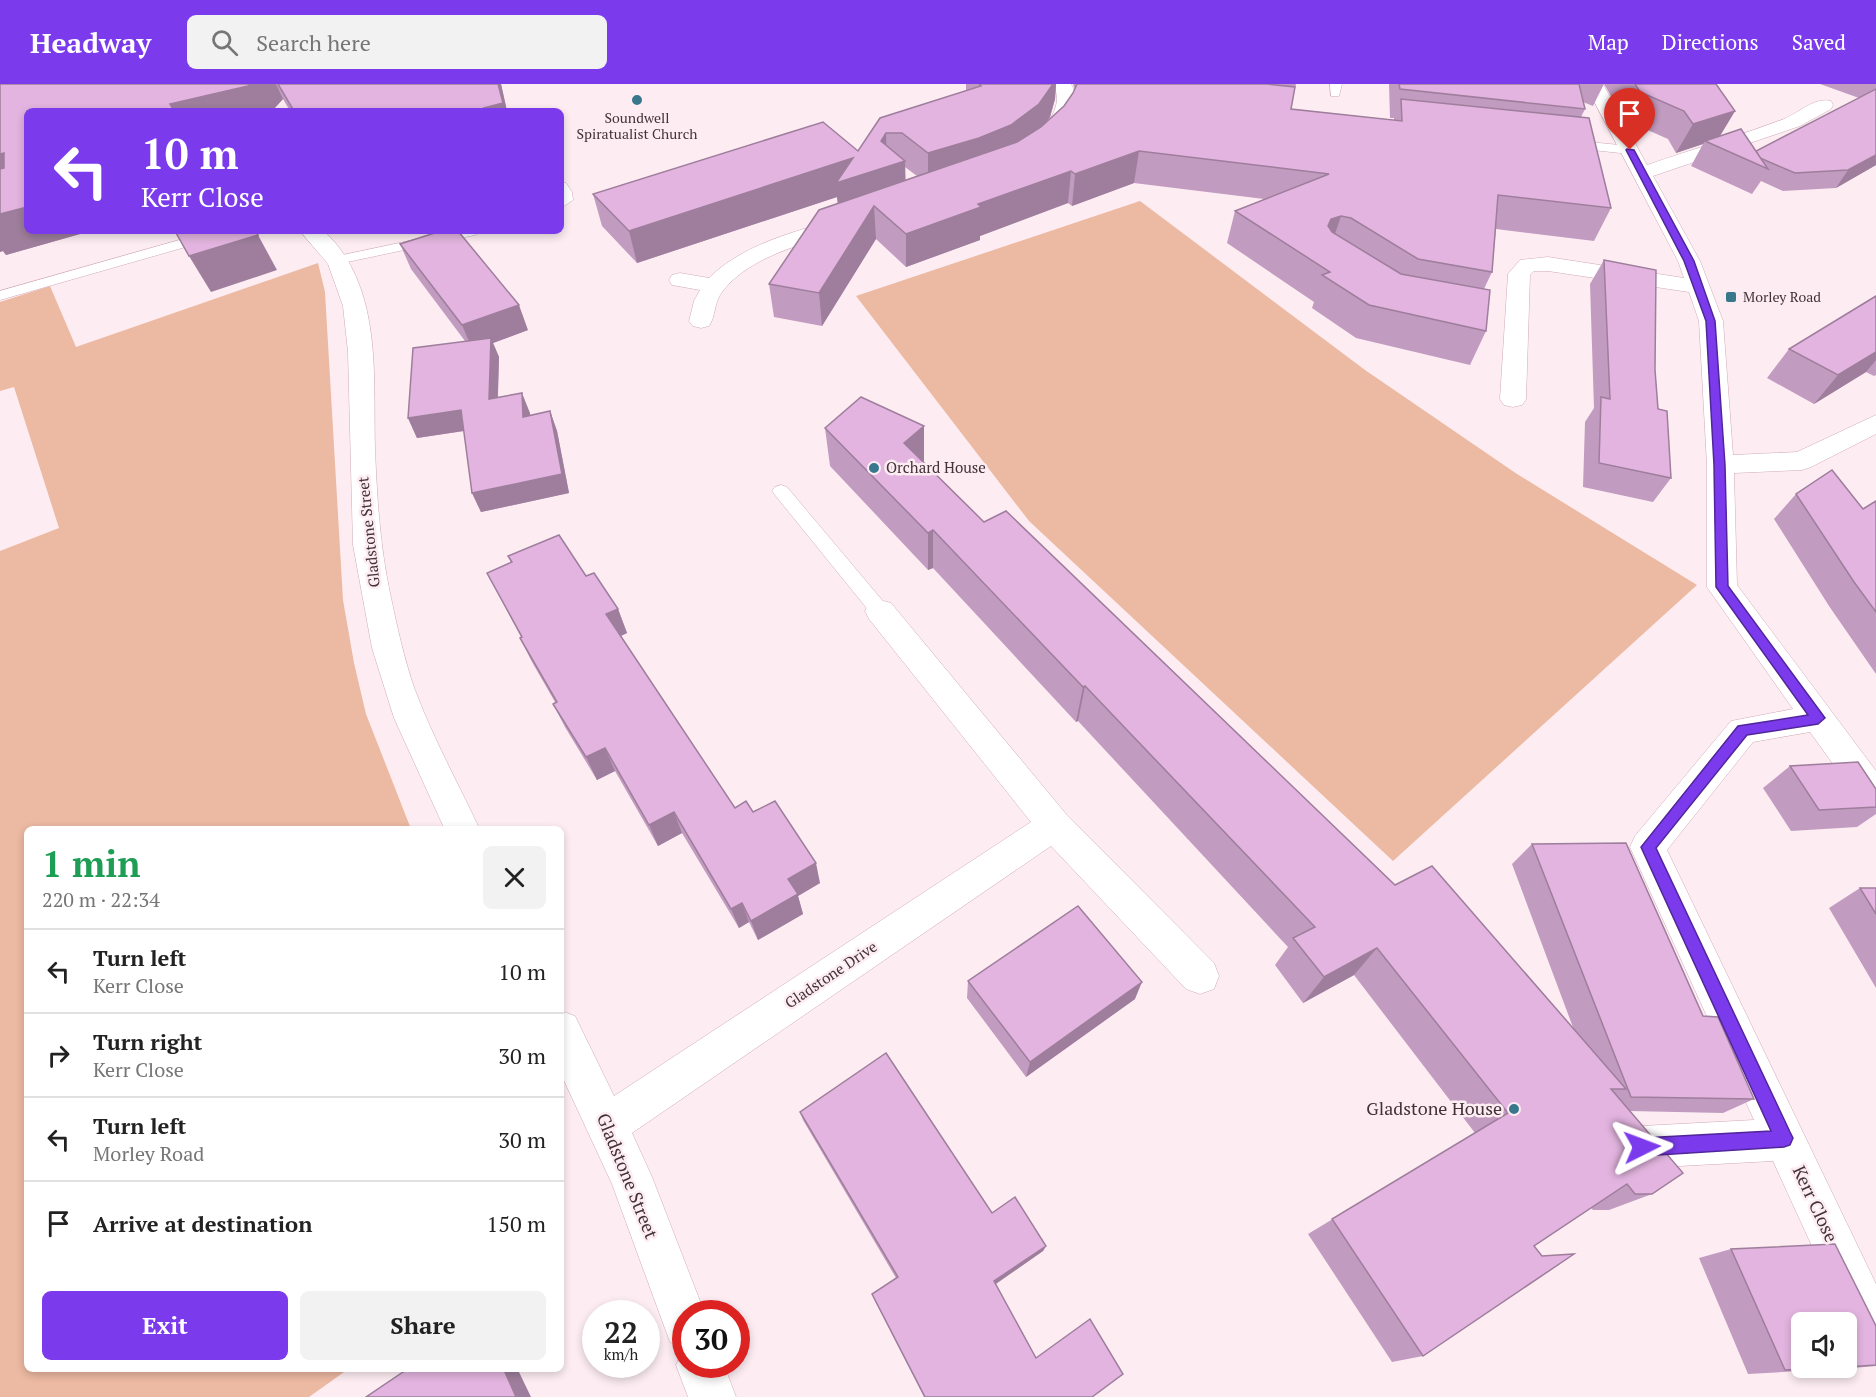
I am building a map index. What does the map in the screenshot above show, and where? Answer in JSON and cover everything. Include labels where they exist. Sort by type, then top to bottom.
[{"type":"street","points":[[1030,155],[1045,140],[1064,113],[1067,103],[1066,85]]},
{"type":"street","points":[[1588,86],[1636,162],[1689,261],[1711,321],[1720,465],[1722,587],[1876,797]]},
{"type":"street","points":[[1636,162],[1793,122],[1824,105]]},
{"type":"street","points":[[701,321],[705,304],[715,286],[751,258],[861,218]]},
{"type":"street","name":"Gladstone Street","points":[[315,234],[338,260],[347,279],[357,330],[364,507],[373,579],[382,626],[404,701],[461,826]]},
{"type":"street","points":[[1513,399],[1506,319],[1519,274],[1528,265],[1548,264],[1698,287]]},
{"type":"street","points":[[680,280],[715,286]]},
{"type":"street","points":[[1720,465],[1802,461],[1876,423]]},
{"type":"street","points":[[880,611],[1054,825],[1200,976]]},
{"type":"street","name":"Kerr Close","points":[[1818,718],[1743,730],[1648,847],[1876,1335]]},
{"type":"street","name":"Gladstone Drive","points":[[608,1125],[1054,825]]},
{"type":"street","name":"Gladstone Street","points":[[564,1035],[631,1177],[676,1300]]},
{"type":"street","points":[[1642,1147],[1784,1138]]},
{"type":"street","points":[[705,1378],[712,1397]]},
{"type":"lane","points":[[1559,143],[1636,162]]},
{"type":"lane","points":[[0,296],[216,234]]},
{"type":"lane","points":[[338,260],[461,234]]},
{"type":"lane","points":[[781,491],[880,611]]},
{"type":"shaded area","points":[[1140,201],[1365,370],[1517,474],[1697,585],[1393,861],[1029,521],[856,296]]},
{"type":"shaded area","points":[[318,263],[325,292],[343,600],[366,714],[410,826],[24,826],[24,1372],[344,1372],[309,1397],[0,1397],[0,551],[59,528],[14,387],[0,391],[0,302],[50,286],[76,347]]},
{"type":"building","points":[[0,84],[250,84],[170,104],[172,108],[24,108],[24,208],[0,214],[0,169],[4,168],[4,153],[0,154]]},
{"type":"building","points":[[278,84],[498,84],[503,103],[484,108],[292,108]]},
{"type":"building","points":[[979,84],[1053,84],[1039,104],[1011,125],[979,138],[928,153],[902,133],[886,133],[881,141],[905,161],[836,183],[853,158],[629,231],[593,194],[823,122],[858,151],[880,118],[981,86]]},
{"type":"building","points":[[1077,84],[1266,84],[1295,87],[1291,109],[1402,121],[1401,99],[1589,118],[1611,208],[1498,195],[1492,272],[1418,259],[1351,218],[1341,216],[1331,219],[1328,226],[1332,232],[1401,274],[1490,290],[1486,331],[1369,305],[1322,275],[1330,272],[1235,211],[1329,174],[1139,151],[1075,174],[1071,171],[978,204],[981,207],[906,234],[874,206],[819,293],[769,284],[819,210],[1017,142],[1041,127],[1064,106]]},
{"type":"building","points":[[1399,84],[1579,84],[1585,109],[1400,89]]},
{"type":"building","points":[[1635,84],[1716,84],[1735,111],[1693,124],[1684,111],[1640,92]]},
{"type":"building","points":[[1876,89],[1876,155],[1848,170],[1795,173],[1760,158],[1756,151]]},
{"type":"building","points":[[1741,129],[1768,169],[1705,141]]},
{"type":"building","points":[[177,234],[258,235],[189,256]]},
{"type":"building","points":[[432,234],[460,234],[519,305],[462,325],[400,244]]},
{"type":"building","points":[[1604,260],[1656,270],[1655,370],[1658,409],[1667,411],[1671,478],[1599,463],[1601,397],[1610,399]]},
{"type":"building","points":[[1876,296],[1876,352],[1838,375],[1789,349]]},
{"type":"building","points":[[491,338],[489,399],[522,393],[523,417],[550,411],[562,474],[472,493],[461,410],[408,418],[413,348]]},
{"type":"building","points":[[861,397],[924,426],[904,443],[984,522],[1006,511],[1395,885],[1432,866],[1626,1089],[1611,1089],[1683,1173],[1652,1194],[1635,1194],[1627,1184],[1534,1246],[1542,1256],[1574,1254],[1423,1356],[1332,1219],[1508,1113],[1377,948],[1324,977],[1293,938],[1315,927],[933,530],[928,533],[825,428]]},
{"type":"building","points":[[1832,470],[1863,509],[1876,501],[1876,612],[1796,494]]},
{"type":"building","points":[[559,535],[586,576],[594,573],[618,609],[606,614],[735,808],[746,801],[753,812],[775,801],[816,863],[788,879],[798,894],[751,921],[742,903],[731,909],[674,812],[649,825],[605,748],[586,757],[553,704],[557,702],[520,638],[522,637],[487,573],[512,562],[508,556]]},
{"type":"building","points":[[1858,762],[1876,789],[1876,807],[1819,810],[1790,766]]},
{"type":"building","points":[[1626,843],[1703,1016],[1718,1017],[1754,1099],[1631,1097],[1532,844]]},
{"type":"building","points":[[1860,888],[1876,888],[1876,914]]},
{"type":"building","points":[[1078,906],[1142,982],[1030,1062],[968,981]]},
{"type":"building","points":[[886,1053],[992,1213],[1015,1197],[1046,1246],[994,1281],[1036,1358],[1090,1319],[1123,1374],[1092,1397],[925,1397],[872,1294],[898,1277],[800,1112]]},
{"type":"building","points":[[1835,1244],[1876,1326],[1876,1365],[1857,1366],[1857,1312],[1791,1312],[1791,1370],[1785,1370],[1731,1249]]},
{"type":"building","points":[[403,1372],[505,1372],[516,1397],[366,1397]]},
{"type":"place","name":"Soundwell Spiratualist Church","points":[[637,100]]},
{"type":"place","name":"Morley Road","points":[[1731,297]]},
{"type":"place","name":"Orchard House","points":[[874,468]]},
{"type":"place","name":"Gladstone House","points":[[1514,1109]]},
{"type":"route","points":[[1630,150],[1689,261],[1711,321],[1720,465],[1722,587],[1818,718],[1743,730],[1648,847],[1784,1138],[1642,1147]]}]
